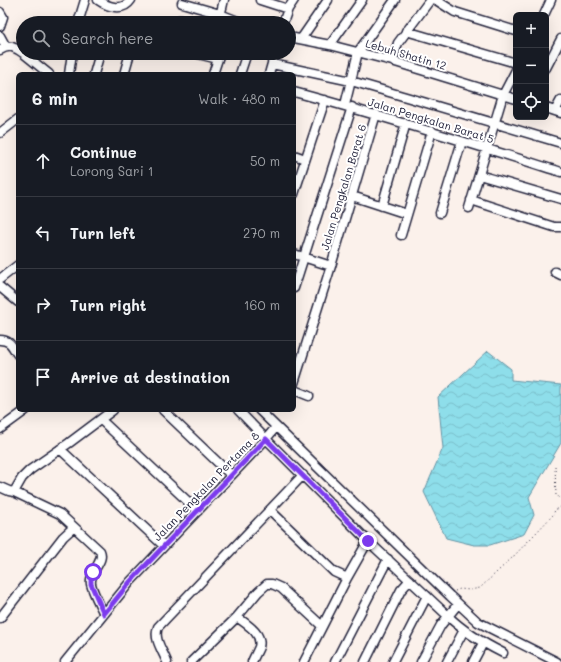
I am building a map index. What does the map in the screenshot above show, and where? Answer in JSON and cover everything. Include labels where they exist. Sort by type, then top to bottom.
[{"type":"street","points":[[80,16],[84,0]]},
{"type":"street","points":[[98,0],[104,5],[124,7],[129,4],[131,0]]},
{"type":"street","points":[[220,14],[224,0]]},
{"type":"street","points":[[260,0],[288,9]]},
{"type":"street","points":[[286,16],[294,0]]},
{"type":"street","points":[[301,39],[328,0]]},
{"type":"street","points":[[330,45],[362,0]]},
{"type":"street","points":[[296,282],[349,106],[351,81],[358,52],[395,0]]},
{"type":"street","points":[[392,61],[398,43],[430,0]]},
{"type":"street","points":[[436,0],[455,12],[513,30]]},
{"type":"street","points":[[545,12],[551,0]]},
{"type":"street","points":[[182,3],[224,16]]},
{"type":"street","points":[[0,12],[3,17],[0,26]]},
{"type":"street","points":[[406,31],[513,62]]},
{"type":"street","points":[[0,36],[3,48],[10,46],[16,49]]},
{"type":"street","name":"Lebuh Shatin 12","points":[[296,38],[330,45],[392,61],[513,98]]},
{"type":"street","points":[[549,62],[561,39]]},
{"type":"street","points":[[32,60],[47,72]]},
{"type":"street","points":[[68,72],[71,60]]},
{"type":"street","points":[[95,72],[98,60]]},
{"type":"street","points":[[125,72],[128,60]]},
{"type":"street","points":[[214,72],[218,60]]},
{"type":"street","points":[[241,72],[245,60]]},
{"type":"street","points":[[270,72],[273,60]]},
{"type":"street","points":[[272,64],[351,81],[561,143]]},
{"type":"street","points":[[513,76],[503,95],[470,204],[554,227],[561,227]]},
{"type":"street","name":"Jalan Pengkalan Barat 5","points":[[296,93],[376,114],[561,172]]},
{"type":"street","points":[[296,188],[325,100]]},
{"type":"street","points":[[558,112],[561,100]]},
{"type":"street","name":"Jalan Pengkalan Barat 6","points":[[296,377],[331,266],[376,114]]},
{"type":"street","points":[[0,133],[16,121]]},
{"type":"street","points":[[382,206],[406,124]]},
{"type":"street","points":[[401,235],[432,131]]},
{"type":"street","points":[[440,214],[462,140]]},
{"type":"street","points":[[296,156],[305,159]]},
{"type":"street","points":[[479,175],[561,199]]},
{"type":"street","points":[[352,196],[407,214]]},
{"type":"street","points":[[296,255],[331,266]]},
{"type":"street","points":[[0,279],[16,267]]},
{"type":"street","points":[[0,287],[16,300]]},
{"type":"street","points":[[0,340],[6,340],[9,342],[16,352]]},
{"type":"street","points":[[296,391],[309,396]]},
{"type":"street","points":[[0,430],[23,412]]},
{"type":"street","points":[[14,492],[22,478],[30,470],[111,412]]},
{"type":"street","points":[[165,412],[231,476]]},
{"type":"street","points":[[240,412],[368,541],[448,616],[464,630],[483,643],[503,653]]},
{"type":"street","points":[[261,412],[478,622],[557,662]]},
{"type":"street","points":[[101,420],[198,511]]},
{"type":"street","name":"Jalan Pengkalan Pertama 8","points":[[65,662],[130,582],[276,427]]},
{"type":"street","points":[[60,449],[164,546]]},
{"type":"street","points":[[168,662],[157,638],[156,632],[158,627],[303,476]]},
{"type":"street","points":[[0,487],[60,514],[100,551],[101,557],[93,572],[91,584],[104,614]]},
{"type":"street","points":[[270,510],[334,572],[346,578]]},
{"type":"street","points":[[0,618],[63,537],[74,527]]},
{"type":"street","points":[[304,662],[346,578],[368,541]]},
{"type":"street","points":[[334,662],[388,559]]},
{"type":"street","points":[[365,662],[401,590],[410,580]]},
{"type":"street","points":[[192,662],[237,617],[258,592],[267,584],[272,584],[281,588],[322,626]]},
{"type":"street","points":[[393,662],[427,596]]},
{"type":"street","points":[[421,662],[441,625],[458,604]]},
{"type":"street","points":[[237,617],[257,633],[260,645],[252,662]]},
{"type":"street","points":[[447,662],[464,630]]},
{"type":"street","points":[[473,662],[483,643]]},
{"type":"path","points":[[555,466],[556,496],[561,498]]},
{"type":"path","points":[[450,596],[453,591],[460,589],[470,590],[480,588],[513,557],[555,510],[561,506]]},
{"type":"water","points":[[488,351],[511,369],[511,380],[561,385],[561,443],[529,497],[534,515],[524,534],[490,545],[474,545],[446,538],[424,492],[443,448],[438,397]]},
{"type":"route","points":[[93,572],[91,584],[104,614],[130,582],[266,439],[368,541]]}]
